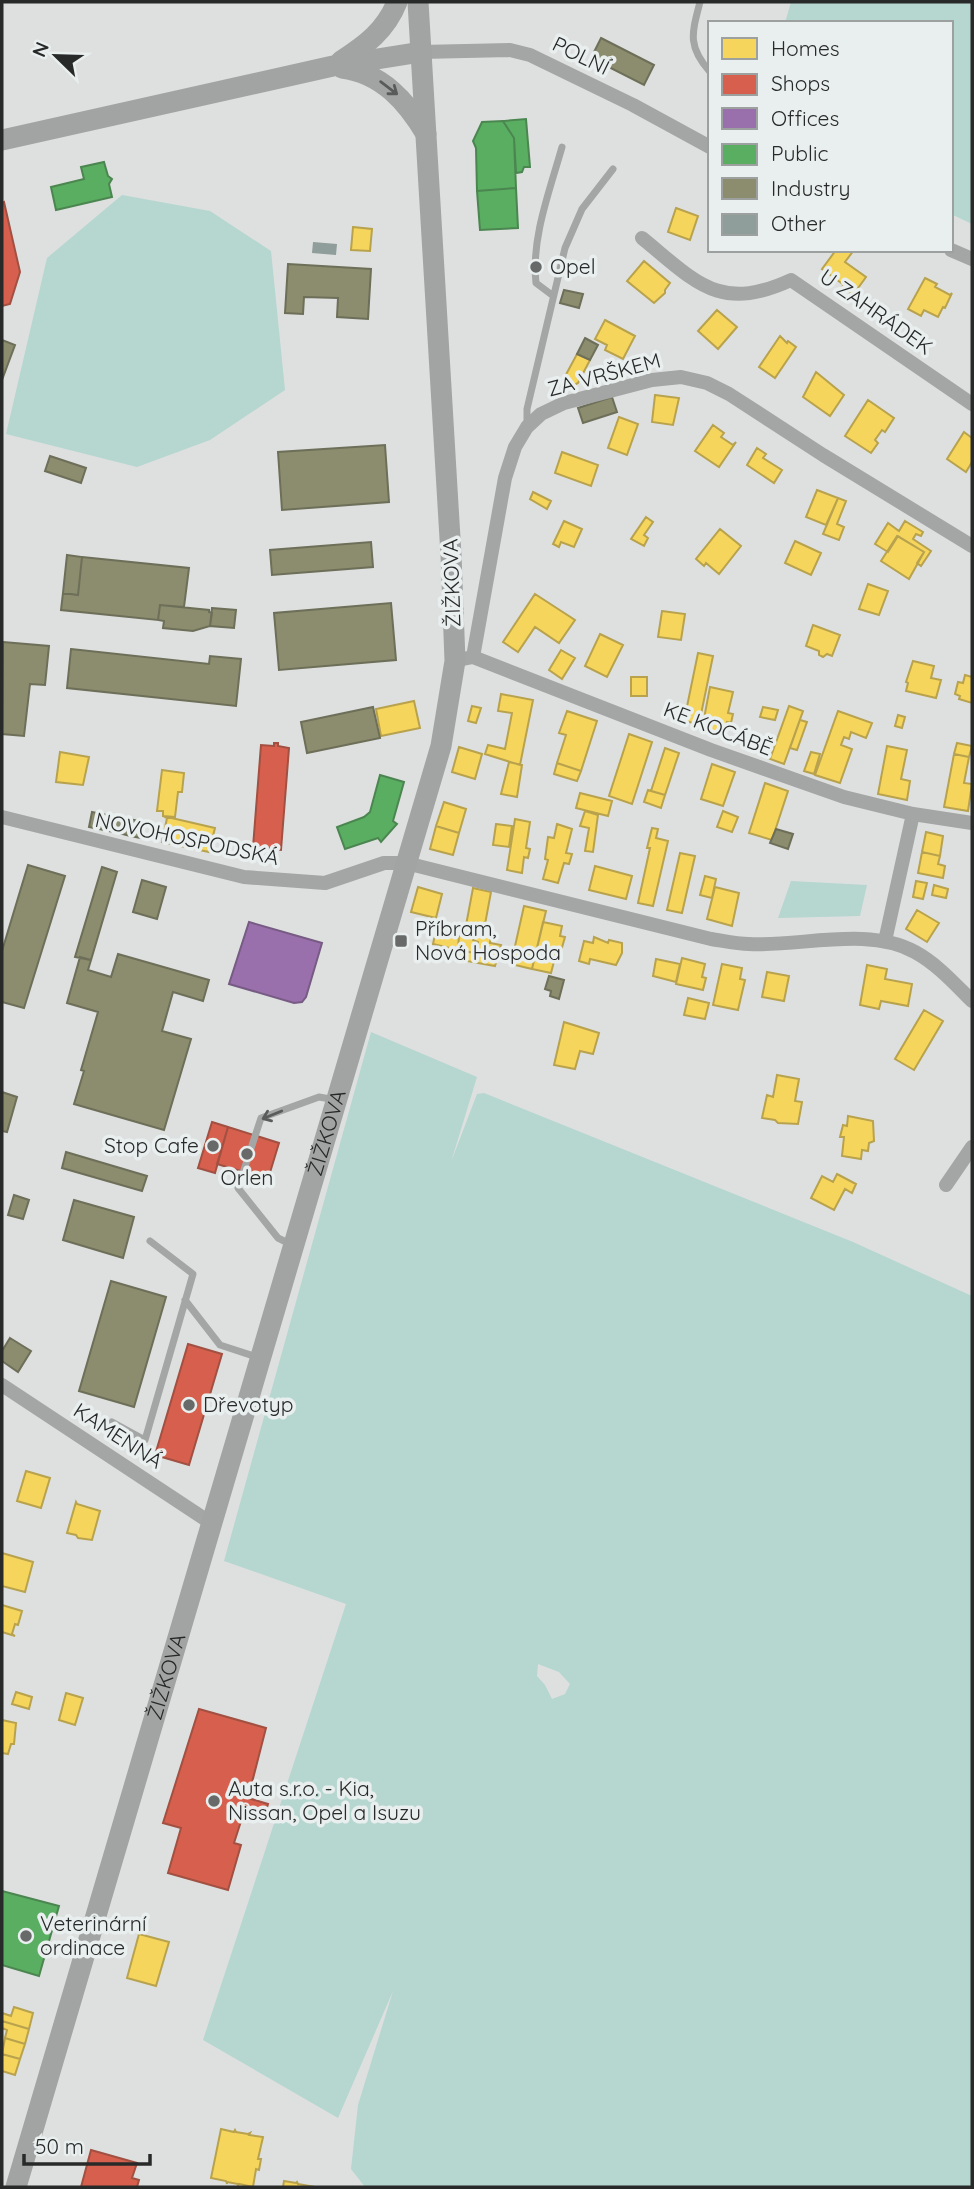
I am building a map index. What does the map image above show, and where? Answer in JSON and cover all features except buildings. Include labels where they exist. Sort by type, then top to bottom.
[{"type":"street","points":[[333,66],[371,41],[393,12],[397,2]]},
{"type":"street","name":"ŽIŽKOVA","points":[[16,2187],[441,746],[464,659],[450,542],[418,2]]},
{"type":"street","name":"POLNÍ","points":[[421,51],[510,50],[530,55],[633,105],[708,146]]},
{"type":"street","points":[[2,140],[333,66],[421,51]]},
{"type":"street","points":[[333,66],[372,76],[396,93],[414,114],[426,135]]},
{"type":"street","name":"U ZAHRÁDEK","points":[[642,238],[691,278],[724,294],[743,295],[768,290],[791,280],[972,404]]},
{"type":"street","points":[[953,251],[972,259]]},
{"type":"street","name":"ZA VRŠKEM","points":[[464,659],[505,478],[515,447],[527,427],[541,414],[565,403],[652,380],[681,377],[707,383],[729,394],[972,546]]},
{"type":"street","points":[[958,537],[972,528]]},
{"type":"street","name":"KE KOCÁBĚ","points":[[464,659],[844,797],[913,814],[972,823]]},
{"type":"street","points":[[884,941],[913,814]]},
{"type":"street","name":"NOVOHOSPODSKÁ","points":[[2,817],[244,877],[325,883],[384,863],[406,863]]},
{"type":"street","points":[[406,863],[711,939],[750,944],[825,940],[884,941],[913,951],[939,968],[972,1001]]},
{"type":"street","points":[[946,1185],[972,1147]]},
{"type":"street","name":"KAMENNÁ","points":[[2,1385],[211,1522]]},
{"type":"lane","points":[[700,2],[692,33],[693,45],[697,57],[708,70]]},
{"type":"lane","points":[[552,295],[536,283],[535,271],[540,226],[562,147]]},
{"type":"lane","points":[[527,427],[527,408],[565,248],[582,209],[613,169]]},
{"type":"lane","points":[[294,1246],[278,1238],[238,1188],[261,1118],[319,1097],[337,1100]]},
{"type":"lane","points":[[112,1422],[145,1440],[193,1274],[150,1241]]},
{"type":"lane","points":[[186,1300],[220,1345],[260,1359]]},
{"type":"green space","points":[[791,2],[972,2],[972,224],[953,215],[953,21],[786,21]]},
{"type":"green space","points":[[122,195],[210,211],[271,251],[285,390],[210,440],[137,467],[6,434],[47,258]]},
{"type":"green space","points":[[791,881],[867,885],[860,916],[778,918]]},
{"type":"green space","points":[[371,1032],[477,1077],[451,1162],[477,1094],[484,1093],[853,1242],[972,1296],[972,2187],[365,2187],[351,2169],[358,2105],[393,1991],[338,2118],[203,2040],[346,1604],[224,1561]],"holes":[[[538,1664],[559,1672],[570,1684],[565,1694],[552,1699],[537,1676]]]},
{"type":"place","name":"Opel","points":[[536,267]]},
{"type":"place","name":"Příbram, Nová Hospoda","points":[[401,941]]},
{"type":"place","name":"Stop Cafe","points":[[213,1146]]},
{"type":"place","name":"Orlen","points":[[247,1154]]},
{"type":"place","name":"Dřevotyp","points":[[189,1405]]},
{"type":"place","name":"Auta s.r.o. - Kia, Nissan, Opel a Isuzu","points":[[214,1801]]},
{"type":"place","name":"Veterinární ordinace","points":[[26,1936]]}]
